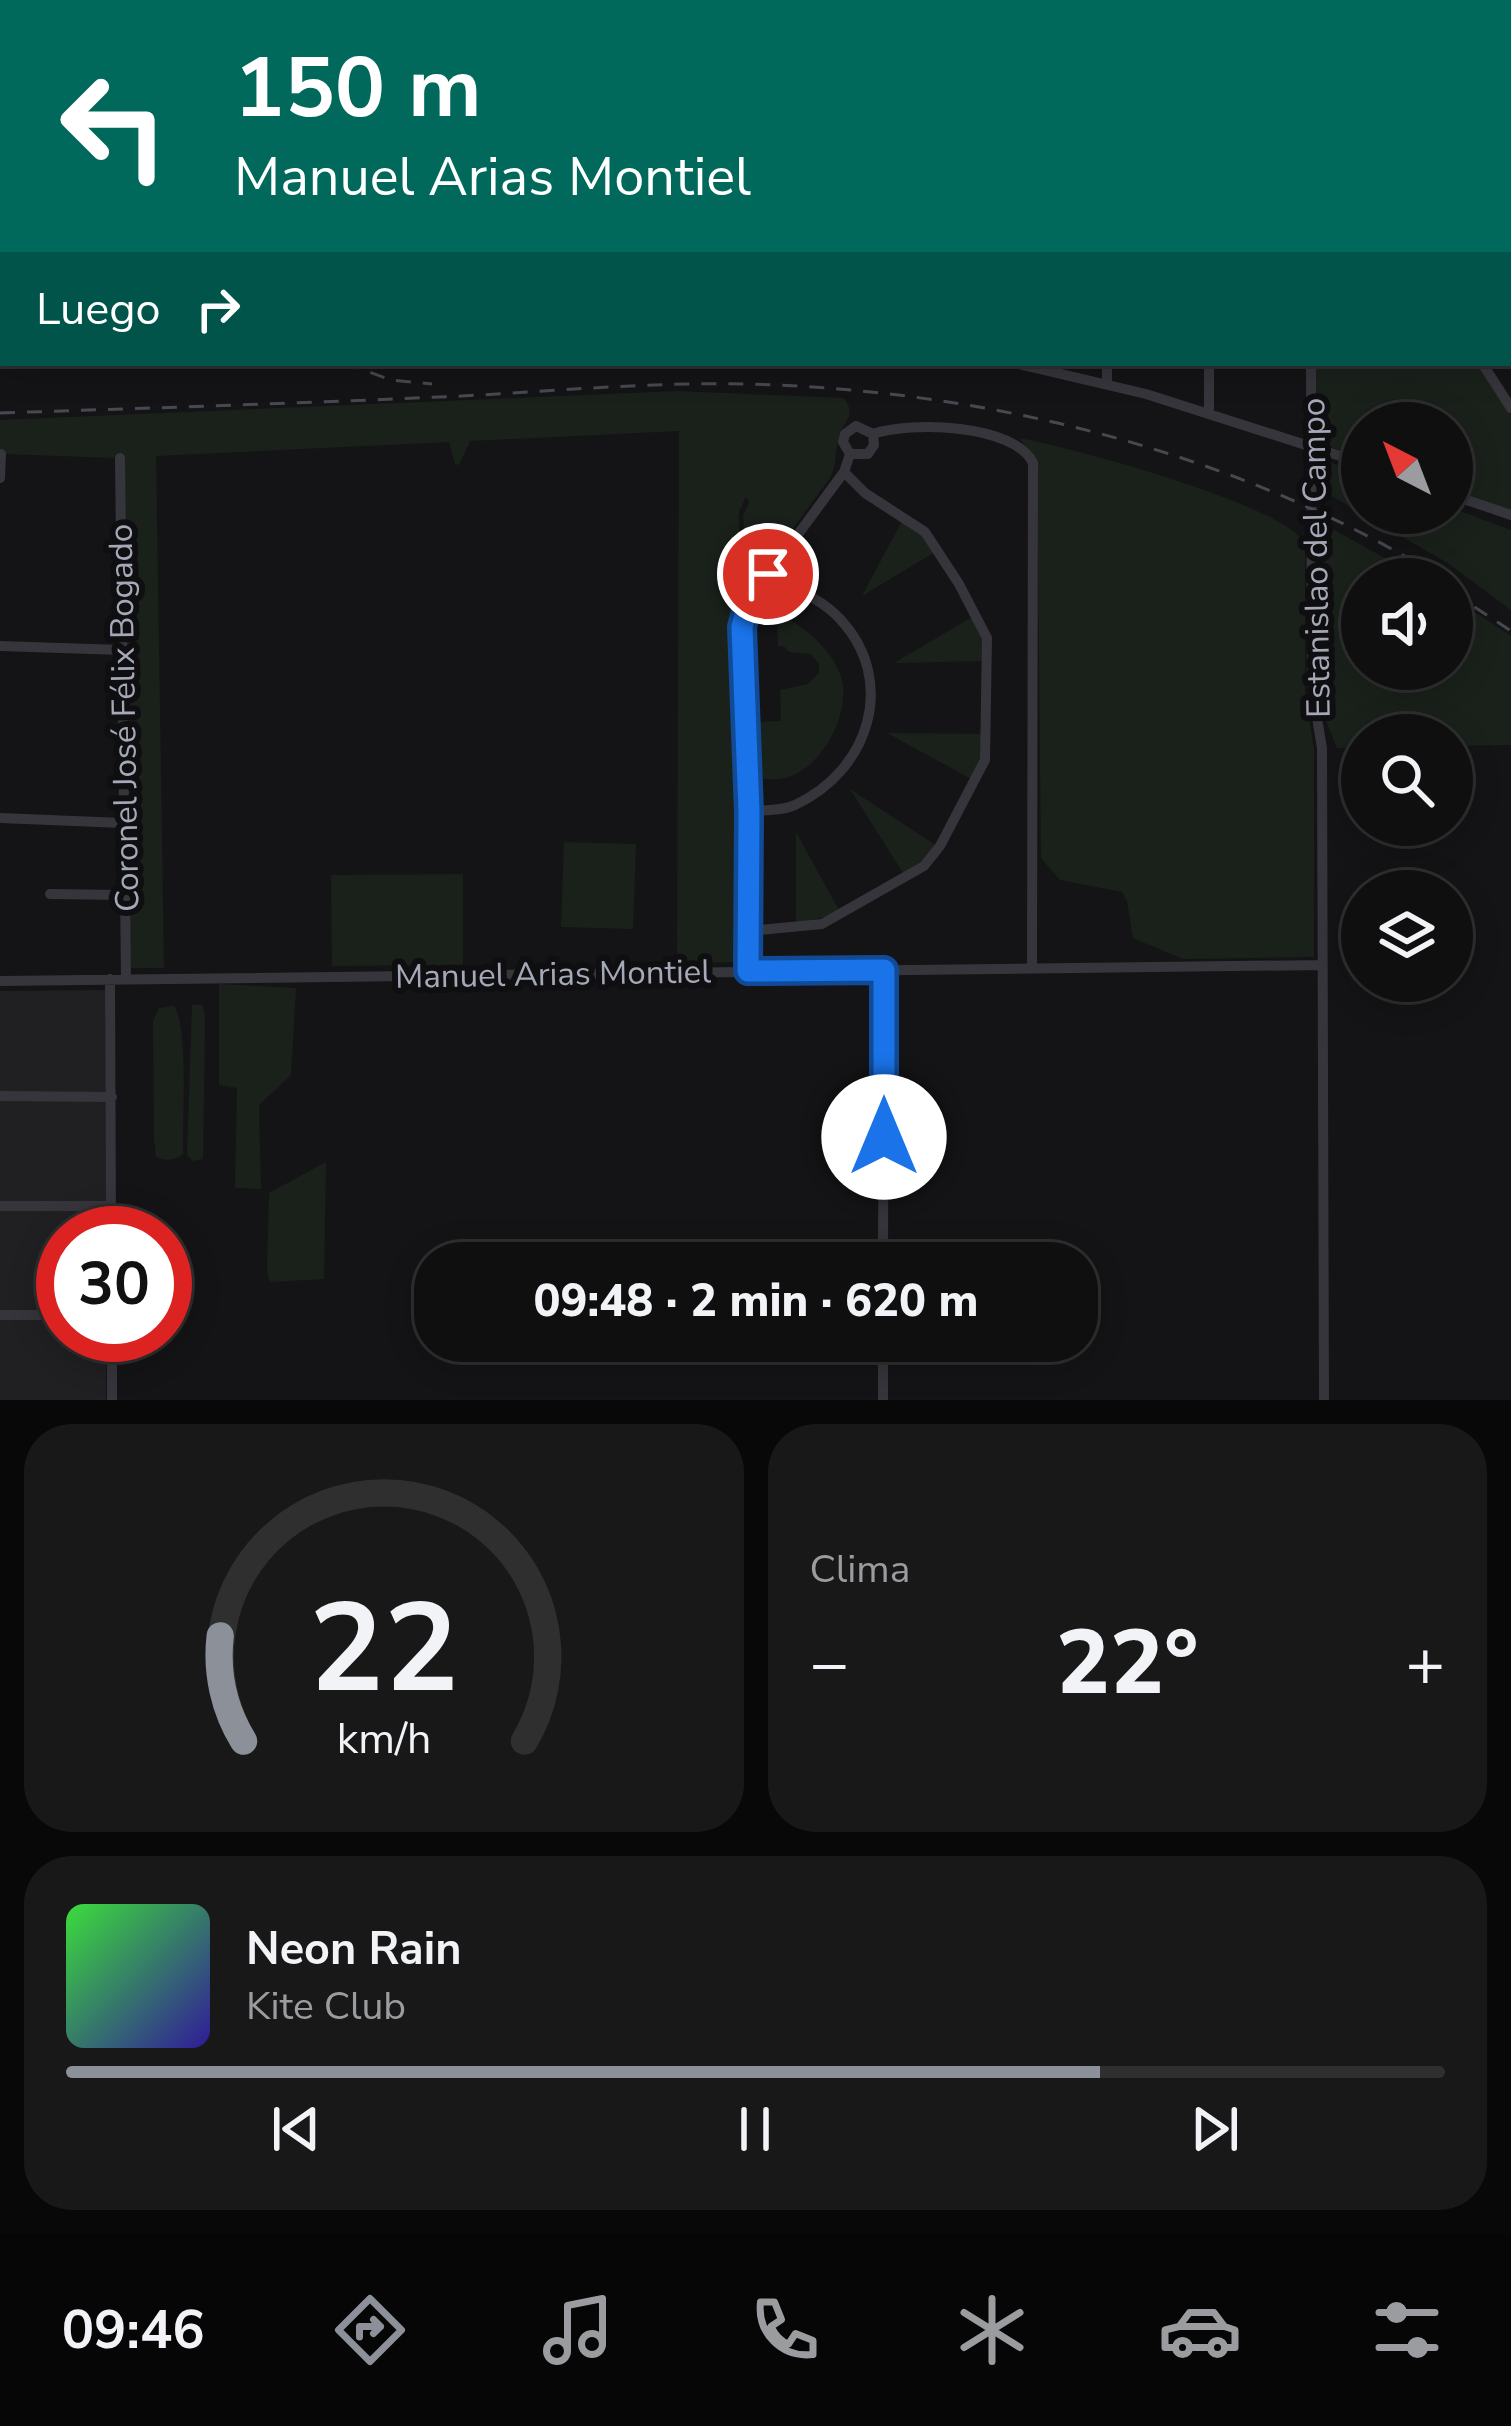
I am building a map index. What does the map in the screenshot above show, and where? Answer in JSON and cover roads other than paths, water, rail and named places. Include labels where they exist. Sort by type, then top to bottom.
[{"type":"street","points":[[1027,366],[1210,413],[1341,456]]},
{"type":"street","points":[[1107,366],[1108,385]]},
{"type":"street","points":[[1209,366],[1210,413]]},
{"type":"street","name":"Estanislao del Campo","points":[[1311,366],[1312,688],[1322,748],[1324,1400]]},
{"type":"street","points":[[1484,366],[1511,408]]},
{"type":"street","points":[[748,971],[749,812],[742,627],[747,608],[768,574],[844,472],[850,454],[844,442],[848,430],[861,426],[873,434],[909,427],[1004,436],[1020,444],[1033,463],[1032,968]]},
{"type":"street","points":[[850,454],[868,454],[874,445],[873,434]]},
{"type":"street","points":[[0,478],[1,454]]},
{"type":"street","name":"Coronel José Félix Bogado","points":[[120,458],[126,979]]},
{"type":"street","points":[[748,931],[822,924],[923,866],[940,846],[985,760],[988,638],[926,532],[875,500],[844,472]]},
{"type":"street","points":[[1473,502],[1511,515]]},
{"type":"street","points":[[749,812],[790,807],[835,780],[850,763],[871,710],[870,671],[840,619],[768,574]]},
{"type":"street","points":[[0,646],[122,650]]},
{"type":"street","points":[[0,818],[123,823]]},
{"type":"street","points":[[50,894],[124,895]]},
{"type":"street","name":"Manuel Arias Montiel","points":[[0,981],[1322,965]]},
{"type":"street","points":[[884,970],[884,1242]]},
{"type":"street","points":[[110,979],[111,1206]]},
{"type":"street","points":[[0,1096],[112,1097]]},
{"type":"street","points":[[0,1206],[36,1206]]},
{"type":"street","points":[[0,1315],[36,1315]]},
{"type":"street","points":[[112,1362],[112,1400]]},
{"type":"street","points":[[883,1362],[883,1400]]},
{"type":"railway","points":[[353,366],[391,380],[432,384]]},
{"type":"railway","points":[[0,413],[638,386],[743,384],[834,389],[1017,414],[1106,435],[1281,495],[1406,558]]},
{"type":"railway","points":[[1473,606],[1511,631]]}]
